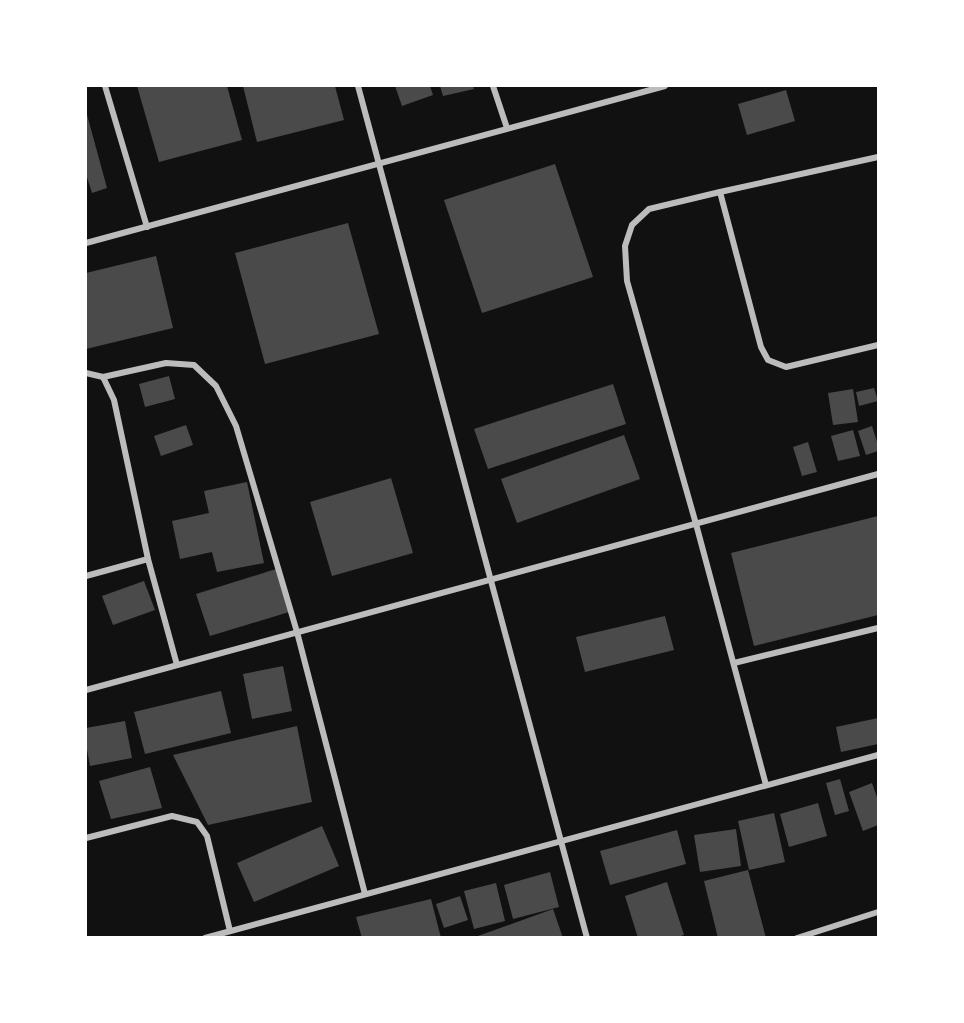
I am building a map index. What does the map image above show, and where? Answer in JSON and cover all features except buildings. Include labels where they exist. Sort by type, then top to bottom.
[{"type":"street","points":[[105,86],[147,226]]},
{"type":"street","points":[[358,86],[587,938]]},
{"type":"street","points":[[493,86],[507,128]]},
{"type":"street","points":[[86,243],[665,86]]},
{"type":"street","points":[[766,785],[696,524],[627,281],[625,246],[632,225],[649,209],[879,158]]},
{"type":"street","points":[[720,192],[761,347],[768,360],[786,367],[879,345]]},
{"type":"street","points":[[86,373],[103,377],[166,363],[185,364],[194,365],[216,386],[236,426],[297,632],[365,894]]},
{"type":"street","points":[[103,377],[114,400],[148,559],[177,665]]},
{"type":"street","points":[[86,690],[879,474]]},
{"type":"street","points":[[86,576],[148,559]]},
{"type":"street","points":[[734,663],[879,627]]},
{"type":"street","points":[[205,938],[879,755]]},
{"type":"street","points":[[86,838],[172,816],[197,822],[207,836],[230,931]]},
{"type":"street","points":[[797,938],[879,912]]}]
